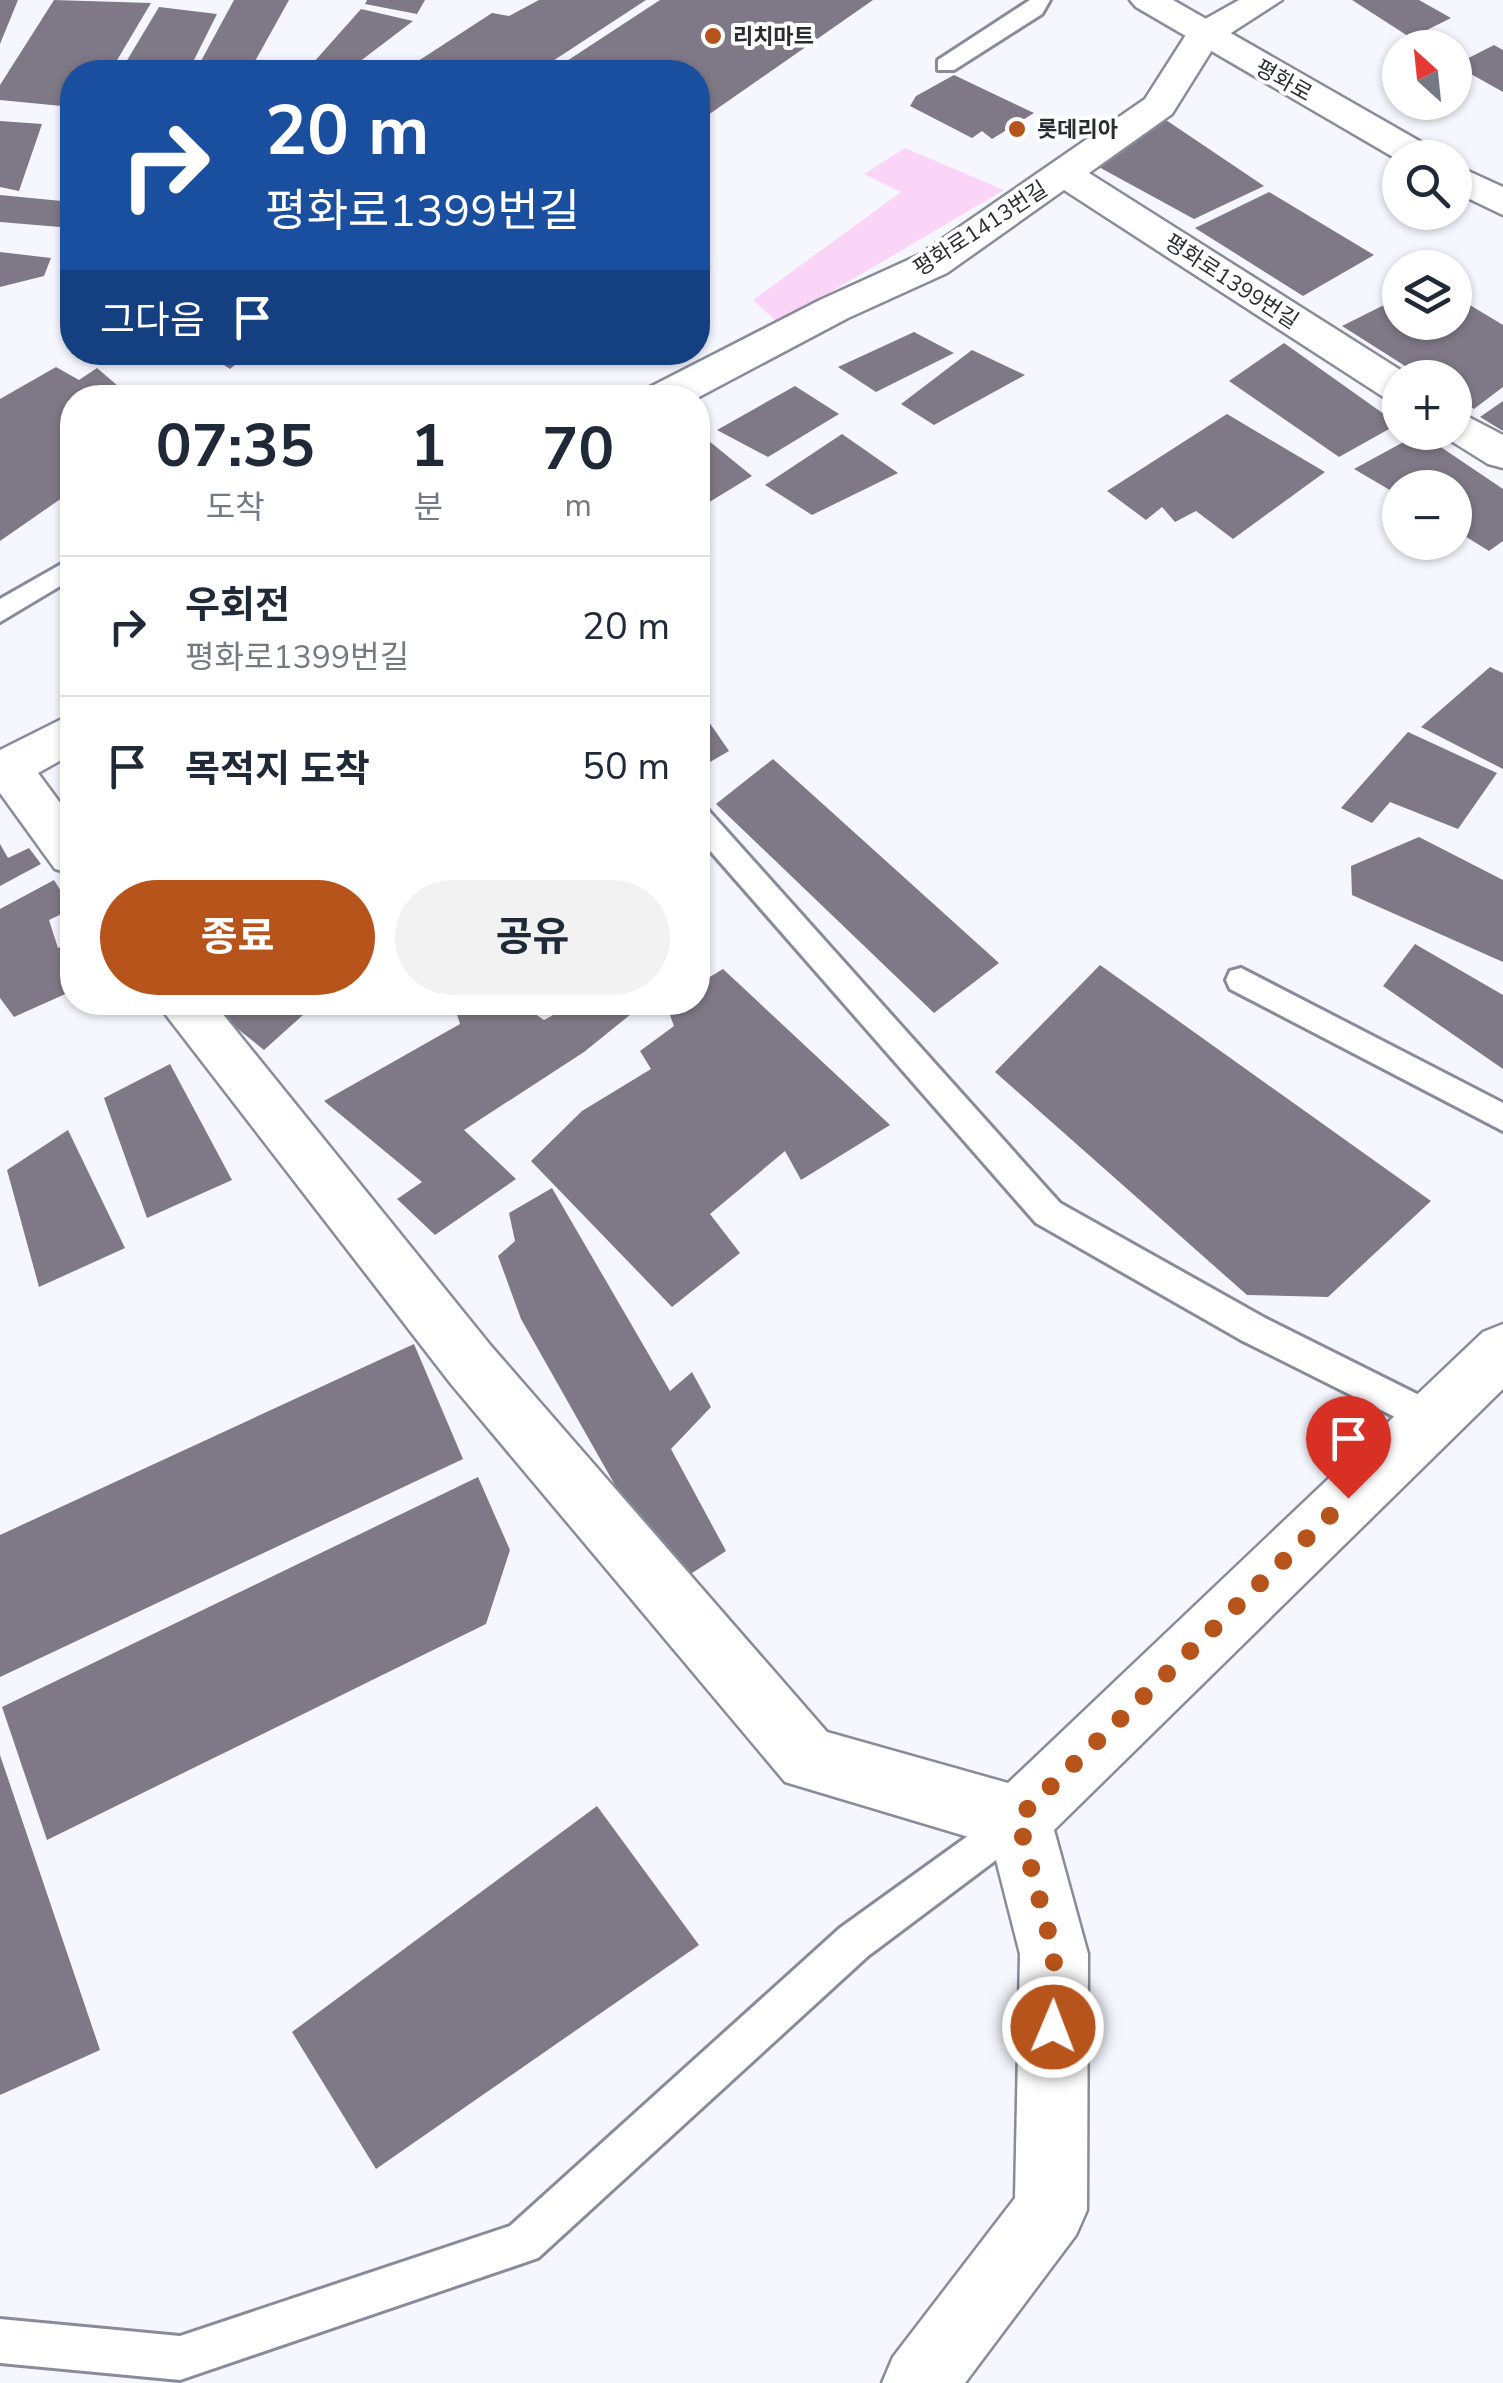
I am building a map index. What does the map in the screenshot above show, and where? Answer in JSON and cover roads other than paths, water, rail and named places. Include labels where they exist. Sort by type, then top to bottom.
[{"type":"street","name":"평화로","points":[[1148,0],[1390,140]]},
{"type":"street","points":[[1204,35],[1264,0]]},
{"type":"street","name":"평화로1413번길","points":[[688,385],[834,308],[933,264],[1159,106],[1204,35]]},
{"type":"street","name":"평화로1399번길","points":[[1063,174],[1382,377]]},
{"type":"street","points":[[1472,186],[1503,203]]},
{"type":"street","points":[[1472,435],[1503,454]]},
{"type":"street","points":[[60,739],[4,770],[60,840]]},
{"type":"street","points":[[192,1015],[471,1365],[808,1759],[1018,1818]]},
{"type":"street","points":[[1018,1818],[1503,1350]]},
{"type":"street","points":[[919,2383],[1050,2210],[1054,1954],[1018,1818]]},
{"type":"lane","points":[[946,66],[1035,10],[1040,0]]},
{"type":"lane","points":[[0,612],[60,575]]},
{"type":"lane","points":[[710,832],[1048,1213],[1253,1329],[1431,1418]]},
{"type":"lane","points":[[1241,980],[1503,1118]]},
{"type":"lane","points":[[0,2340],[180,2358],[523,2243],[854,1942],[1018,1818]]},
{"type":"place","name":"리치마트","points":[[713,36]]},
{"type":"place","name":"롯데리아","points":[[1017,129]]}]
